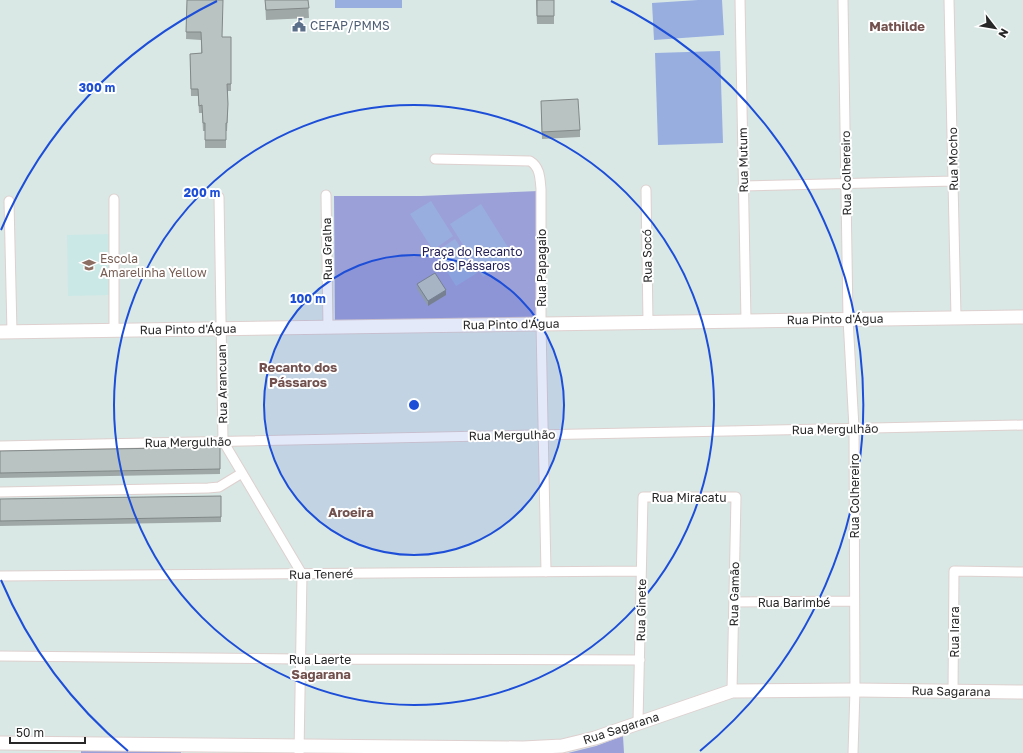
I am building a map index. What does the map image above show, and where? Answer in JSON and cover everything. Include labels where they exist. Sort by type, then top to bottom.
[{"type":"street","name":"Rua Mutum","points":[[740,0],[746,321]]},
{"type":"street","name":"Rua Colhereiro","points":[[843,0],[848,319],[854,428],[855,690],[853,753]]},
{"type":"street","name":"Rua Mocho","points":[[949,0],[956,318]]},
{"type":"street","name":"Rua Papagaio","points":[[435,159],[530,160],[536,164],[538,170],[541,189],[541,324],[546,572]]},
{"type":"street","points":[[743,186],[954,182]]},
{"type":"street","name":"Rua Socó","points":[[646,190],[648,322]]},
{"type":"street","name":"Rua Gralha","points":[[326,195],[328,327]]},
{"type":"street","name":"Rua Arancuan","points":[[219,197],[223,441],[302,574]]},
{"type":"street","points":[[114,199],[114,330]]},
{"type":"street","points":[[6,332],[9,201]]},
{"type":"street","name":"Rua Pinto d'Água","points":[[6,332],[1023,316]]},
{"type":"street","name":"Rua Mergulhão","points":[[0,446],[1023,425]]},
{"type":"street","points":[[0,492],[208,488],[219,487],[242,473]]},
{"type":"street","name":"Rua Miracatu","points":[[643,497],[736,497]]},
{"type":"street","name":"Rua Ginete","points":[[638,722],[643,497]]},
{"type":"street","name":"Rua Gamão","points":[[732,691],[736,497]]},
{"type":"street","name":"Rua Teneré","points":[[0,576],[641,571]]},
{"type":"street","name":"Rua Irara","points":[[953,692],[954,571],[1023,572]]},
{"type":"street","points":[[299,749],[302,574]]},
{"type":"street","name":"Rua Barimbé","points":[[734,602],[854,601]]},
{"type":"street","name":"Rua Laerte","points":[[0,656],[640,660]]},
{"type":"street","name":"Rua Sagarana","points":[[0,743],[75,748],[522,750],[562,746],[594,738],[732,691],[855,690],[1023,692]]},
{"type":"shaded area","name":"Escola Amarelinha Yellow","points":[[110,234],[111,295],[68,296],[67,235]]},
{"type":"green space","points":[[335,0],[402,0],[402,8],[335,8]]},
{"type":"green space","points":[[722,0],[724,35],[654,40],[652,3]]},
{"type":"green space","points":[[720,51],[723,143],[658,145],[655,53]]},
{"type":"green space","name":"Praça do Recanto dos Pássaros","points":[[539,191],[538,322],[335,321],[334,196],[421,196]]},
{"type":"green space","points":[[431,201],[453,236],[433,250],[410,214]]},
{"type":"green space","points":[[481,204],[514,257],[483,277],[450,224]]},
{"type":"green space","points":[[455,239],[477,273],[456,286],[435,252]]},
{"type":"green space","points":[[623,736],[624,753],[568,753],[596,746]]},
{"type":"green space","points":[[81,747],[181,749],[181,753],[81,753]]},
{"type":"building","points":[[187,0],[223,0],[222,37],[231,37],[231,84],[227,84],[228,104],[226,140],[205,140],[205,123],[203,123],[202,105],[199,106],[198,89],[191,89],[190,54],[202,53],[201,32],[186,32]]},
{"type":"building","points":[[265,0],[308,0],[309,8],[266,10]]},
{"type":"building","points":[[537,0],[554,0],[554,16],[537,16]]},
{"type":"building","points":[[578,99],[580,130],[542,132],[541,101]]},
{"type":"building","points":[[435,273],[446,290],[428,301],[417,284]]},
{"type":"building","points":[[220,447],[220,469],[0,473],[0,451]]},
{"type":"building","points":[[221,496],[221,517],[0,521],[0,499]]},
{"type":"place","name":"CEFAP/PMMS","points":[[299,25]]},
{"type":"place","name":"Escola Amarelinha Yellow","points":[[89,265]]},
{"type":"district","name":"Mathilde","points":[[897,26]]},
{"type":"district","name":"Recanto dos Pássaros","points":[[298,374]]},
{"type":"district","name":"Aroeira","points":[[351,512]]},
{"type":"district","name":"Sagarana","points":[[321,674]]}]
